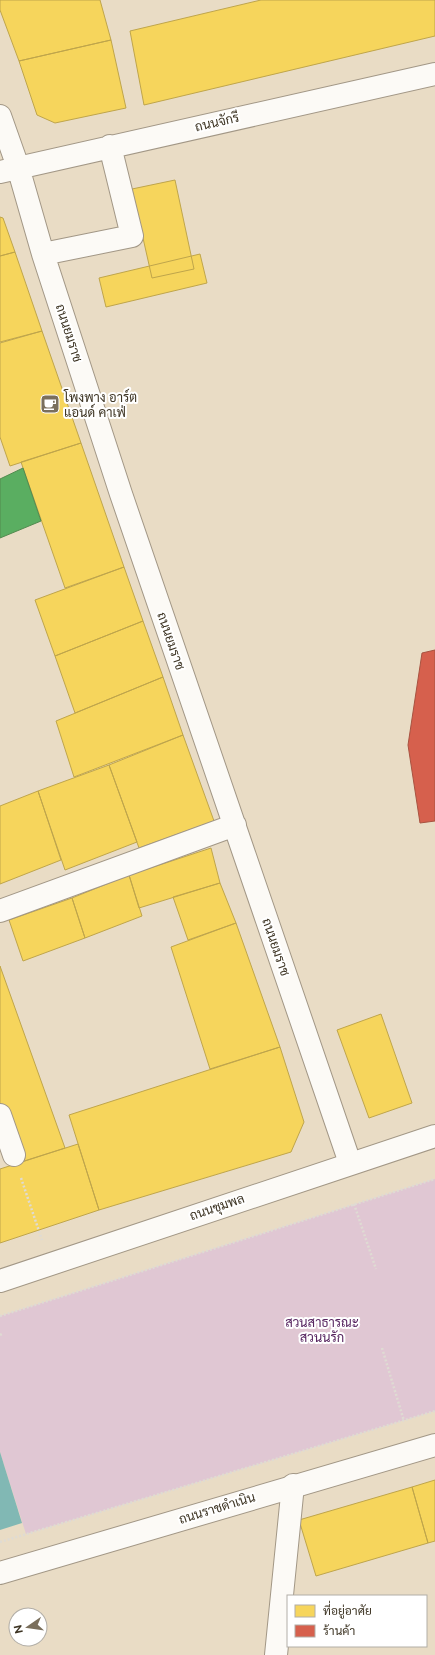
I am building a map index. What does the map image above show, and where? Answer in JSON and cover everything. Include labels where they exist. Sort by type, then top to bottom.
[{"type":"street","name":"ถนนจักรี","points":[[9,169],[435,74]]},
{"type":"street","name":"ถนนยมราช","points":[[0,116],[9,169],[43,254],[121,494],[350,1163]]},
{"type":"street","points":[[43,254],[132,236],[110,146]]},
{"type":"street","points":[[0,911],[235,826]]},
{"type":"street","points":[[0,1116],[14,1155]]},
{"type":"street","name":"ถนนชุมพล","points":[[0,1281],[350,1163],[435,1136]]},
{"type":"street","name":"ถนนราชดำเนิน","points":[[0,1573],[293,1485],[435,1445]]},
{"type":"street","points":[[276,1655],[293,1485]]},
{"type":"path","points":[[14,1155],[49,1264]]},
{"type":"path","points":[[0,1316],[435,1179]]},
{"type":"path","points":[[354,1204],[376,1269]]},
{"type":"path","points":[[382,1348],[404,1421]]},
{"type":"path","points":[[0,1542],[435,1411]]},
{"type":"green space","name":"สวนสาธารณะ สวนนรัก","points":[[435,1179],[435,1411],[26,1534],[0,1452],[0,1316]]},
{"type":"water","points":[[0,1452],[22,1523],[0,1530]]},
{"type":"building: ที่อยู่อาศัย","points":[[0,0],[100,0],[111,40],[19,61],[0,10]]},
{"type":"building: ที่อยู่อาศัย","points":[[261,0],[435,0],[435,36],[144,105],[130,31]]},
{"type":"building: ที่อยู่อาศัย","points":[[111,40],[126,108],[55,123],[37,115],[19,61]]},
{"type":"building: ที่อยู่อาศัย","points":[[175,180],[194,269],[152,278],[132,189]]},
{"type":"building: ที่อยู่อาศัย","points":[[0,217],[3,218],[15,252],[0,256]]},
{"type":"building: ที่อยู่อาศัย","points":[[15,252],[42,331],[0,342],[0,256]]},
{"type":"building: ที่อยู่อาศัย","points":[[200,254],[207,283],[106,307],[99,278]]},
{"type":"building: ที่อยู่อาศัย","points":[[42,331],[81,443],[10,466],[0,437],[0,343]]},
{"type":"building: ที่อยู่อาศัย","points":[[81,443],[124,567],[65,588],[21,462]]},
{"type":"building: ที่อยู่อาศัย","points":[[124,567],[143,621],[55,656],[35,600]]},
{"type":"building: ที่อยู่อาศัย","points":[[143,621],[163,677],[75,713],[55,656]]},
{"type":"building: ที่อยู่อาศัย","points":[[163,677],[183,735],[74,777],[56,721]]},
{"type":"building: ที่อยู่อาศัย","points":[[183,735],[214,821],[139,848],[109,765]]},
{"type":"building: ที่อยู่อาศัย","points":[[109,765],[137,842],[65,870],[38,791]]},
{"type":"building: ที่อยู่อาศัย","points":[[38,791],[61,860],[0,884],[0,806]]},
{"type":"building: ที่อยู่อาศัย","points":[[211,848],[220,883],[139,908],[129,875]]},
{"type":"building: ที่อยู่อาศัย","points":[[129,875],[142,916],[85,938],[72,898]]},
{"type":"building: ที่อยู่อาศัย","points":[[220,883],[236,923],[188,940],[173,897]]},
{"type":"building: ที่อยู่อาศัย","points":[[72,898],[85,938],[23,961],[9,920]]},
{"type":"building: ที่อยู่อาศัย","points":[[236,923],[280,1047],[210,1069],[171,947]]},
{"type":"building: ที่อยู่อาศัย","points":[[0,966],[65,1148],[21,1162],[0,1103]]},
{"type":"building: ที่อยู่อาศัย","points":[[381,1014],[412,1103],[369,1118],[337,1030]]},
{"type":"building: ที่อยู่อาศัย","points":[[280,1047],[304,1122],[291,1152],[99,1210],[69,1115]]},
{"type":"building: ที่อยู่อาศัย","points":[[78,1144],[99,1210],[0,1243],[0,1169]]},
{"type":"building: ที่อยู่อาศัย","points":[[435,1480],[435,1541],[428,1543],[412,1487]]},
{"type":"building: ที่อยู่อาศัย","points":[[412,1487],[428,1543],[316,1576],[299,1520]]},
{"type":"building: ร้านค้า","points":[[435,650],[435,821],[420,823],[408,745],[422,653]]},
{"type":"building: สาธารณะ","points":[[23,468],[41,521],[0,538],[0,479]]},
{"type":"place","name":"โพงพาง อาร์ต แอนด์ คาเฟ่","points":[[50,404]]}]
